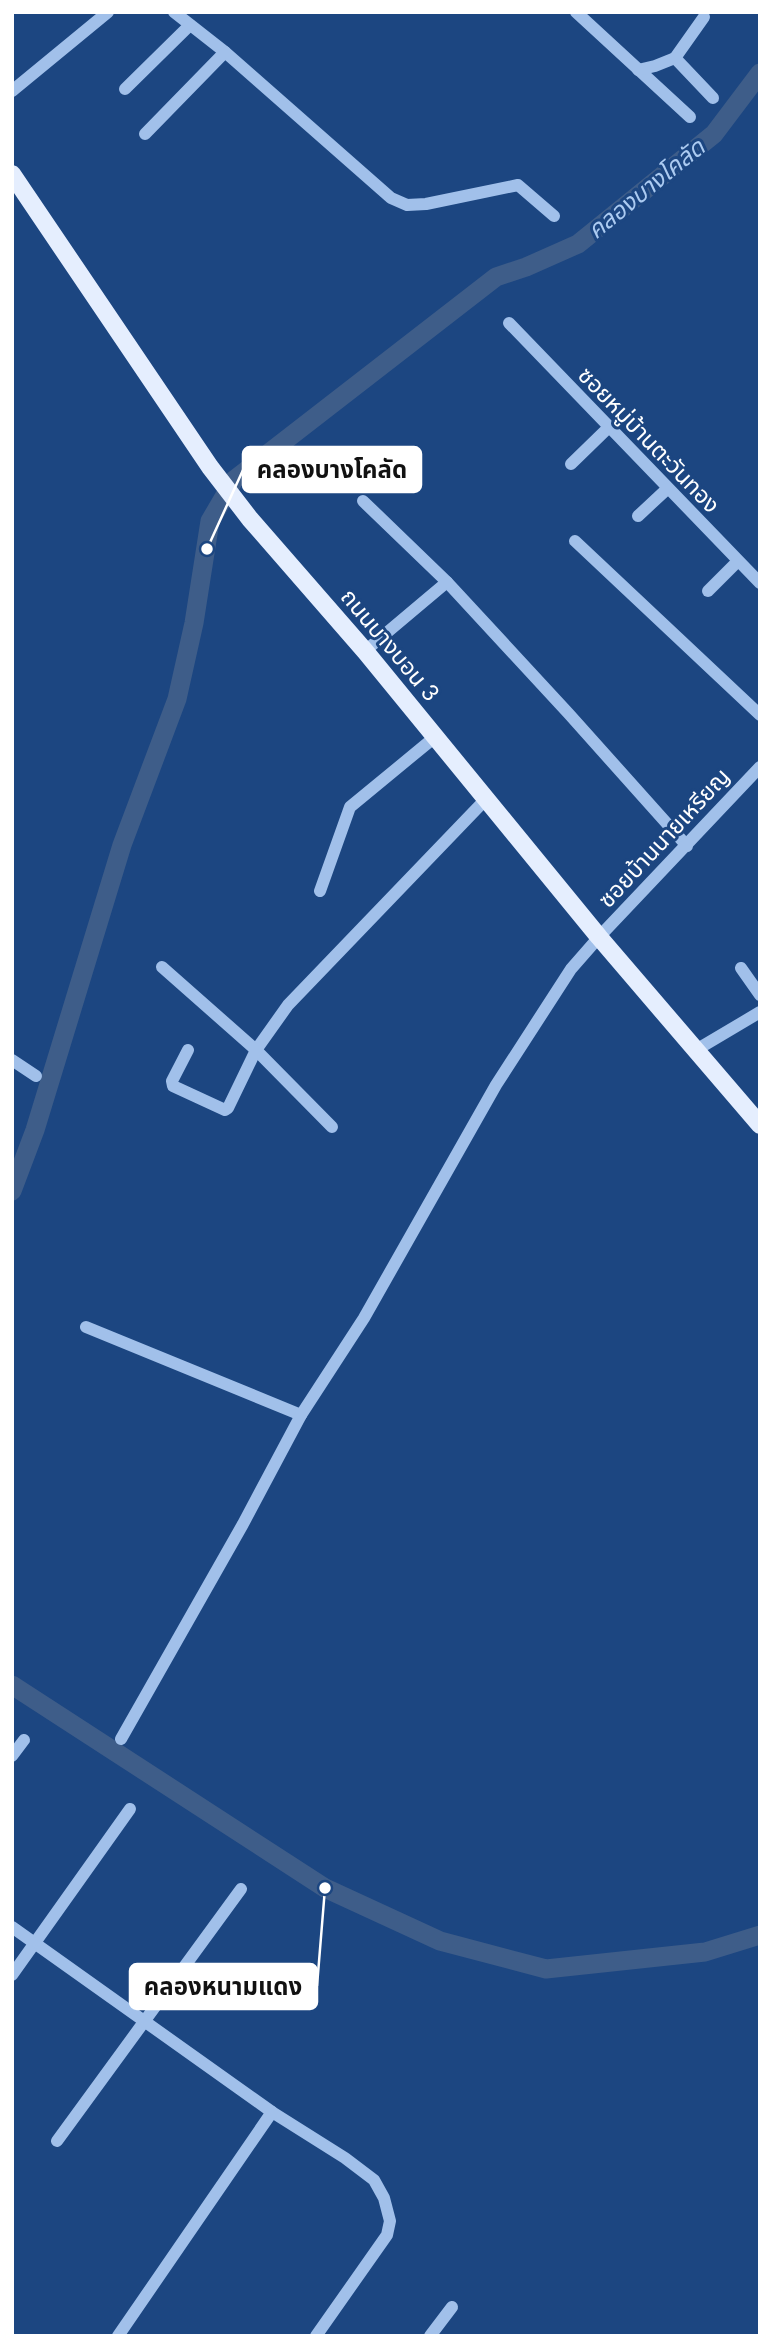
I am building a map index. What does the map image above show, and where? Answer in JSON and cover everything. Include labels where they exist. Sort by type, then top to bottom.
[{"type":"main road","name":"ถนนบางบอน 3","points":[[12,174],[210,467],[250,519],[365,651],[599,937],[760,1125]]},
{"type":"street","points":[[12,91],[108,12]]},
{"type":"street","points":[[174,12],[225,52],[391,198],[407,205],[426,204],[518,185],[554,216]]},
{"type":"street","points":[[576,12],[690,117]]},
{"type":"street","points":[[638,70],[675,58],[704,17]]},
{"type":"street","points":[[125,89],[190,25]]},
{"type":"street","points":[[145,134],[225,52]]},
{"type":"street","points":[[675,58],[713,98]]},
{"type":"street","name":"ซอยหมู่บ้านตะวันทอง","points":[[509,323],[760,583]]},
{"type":"street","points":[[571,464],[608,428]]},
{"type":"street","points":[[638,516],[667,489]]},
{"type":"street","points":[[363,500],[447,582],[687,846]]},
{"type":"street","points":[[575,541],[760,715]]},
{"type":"street","points":[[708,591],[737,562]]},
{"type":"street","points":[[365,651],[447,582]]},
{"type":"street","points":[[320,891],[350,807],[435,737]]},
{"type":"street","name":"ซอยบ้านนายเหรียญ","points":[[121,1739],[243,1524],[301,1415],[363,1318],[496,1085],[571,969],[760,767]]},
{"type":"street","points":[[188,1049],[171,1084],[225,1110],[256,1050],[288,1005],[486,799]]},
{"type":"street","points":[[162,967],[256,1050],[332,1127]]},
{"type":"street","points":[[741,968],[760,995]]},
{"type":"street","points":[[696,1050],[760,1012]]},
{"type":"street","points":[[12,1060],[36,1076]]},
{"type":"street","points":[[86,1327],[301,1415]]},
{"type":"street","points":[[12,1756],[24,1740]]},
{"type":"street","points":[[12,1975],[130,1809]]},
{"type":"street","points":[[57,2141],[241,1889]]},
{"type":"street","points":[[12,1927],[272,2112],[345,2158],[374,2180],[384,2198],[390,2221],[387,2235],[316,2336]]},
{"type":"street","points":[[118,2336],[272,2112]]},
{"type":"street","points":[[430,2336],[452,2307]]},
{"type":"waterway","name":"คลองบางโคลัด","points":[[12,1191],[35,1130],[122,845],[177,699],[194,623],[210,521],[234,480],[496,277],[578,244],[714,134],[760,73]]},
{"type":"waterway","points":[[12,1685],[325,1888],[440,1941],[546,1969],[705,1952],[760,1935]]},
{"type":"place","name":"คลองบางโคลัด","points":[[207,549]]},
{"type":"place","name":"คลองหนามแดง","points":[[325,1888]]}]
